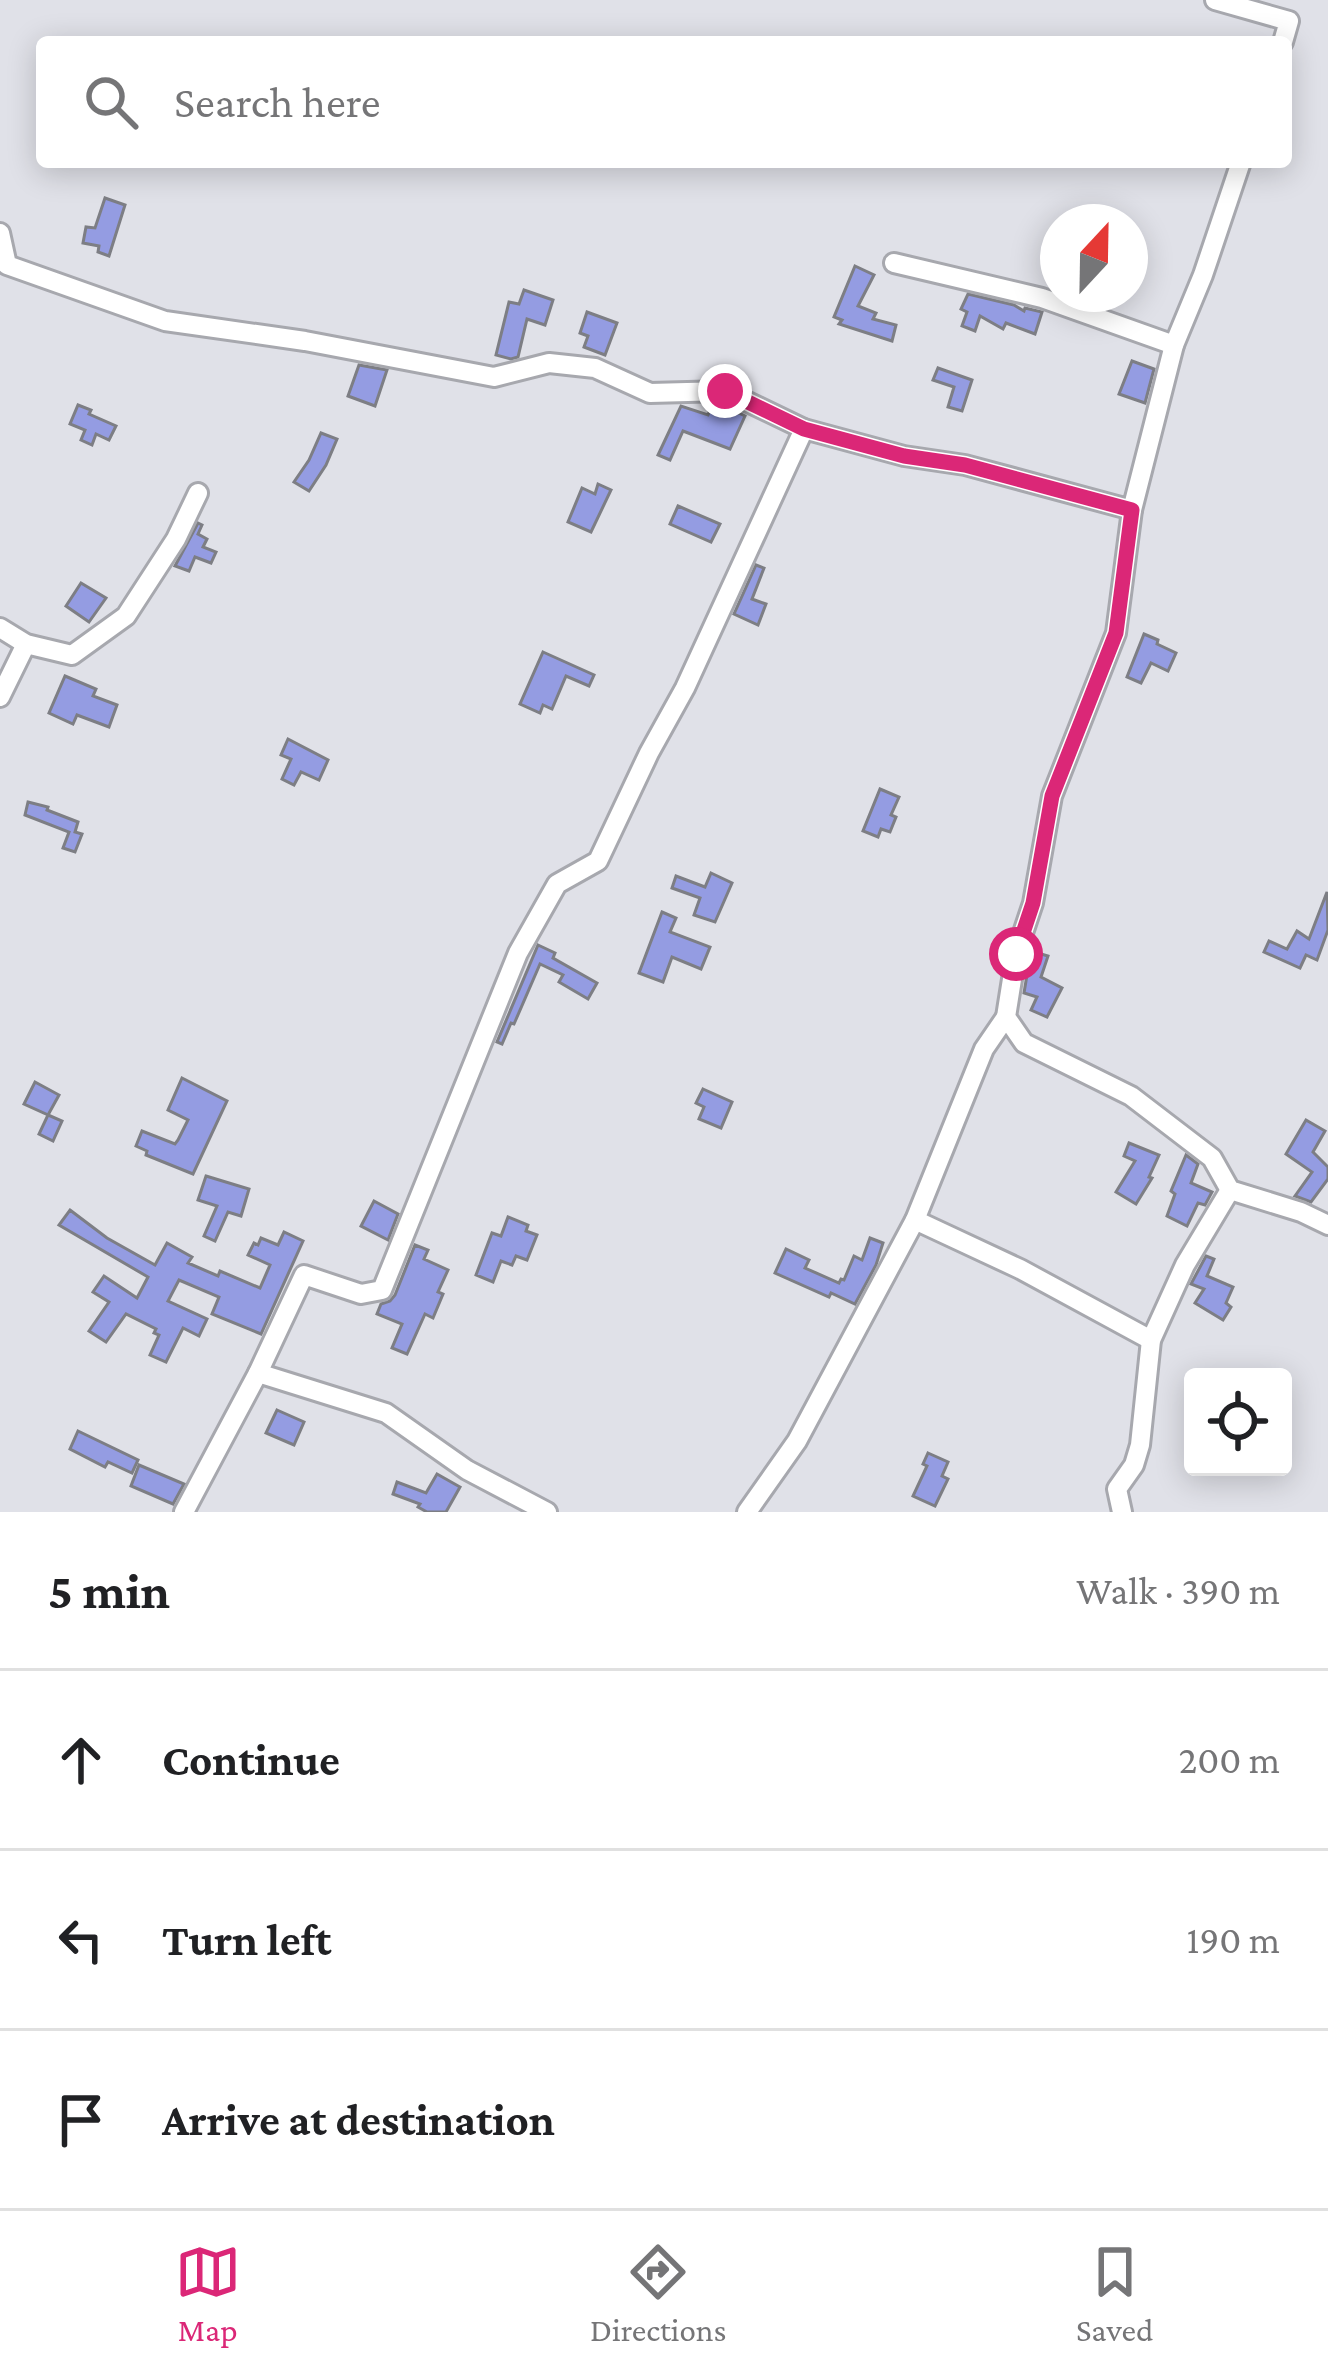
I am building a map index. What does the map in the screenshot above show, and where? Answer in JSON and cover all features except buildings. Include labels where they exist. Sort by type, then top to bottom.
[{"type":"street","points":[[1215,0],[1289,21],[1285,36]]},
{"type":"street","points":[[747,1512],[797,1441],[915,1220],[984,1049],[1006,1017],[1052,796],[1116,633],[1132,510],[1174,345],[1239,168]]},
{"type":"street","points":[[0,233],[7,265],[165,321],[305,340],[494,377],[549,363],[595,368],[650,393],[725,391],[804,429],[904,456],[965,465],[1132,510]]},
{"type":"street","points":[[894,263],[1042,298],[1174,345]]},
{"type":"street","points":[[184,1512],[304,1275],[361,1294],[382,1290],[518,952],[557,884],[598,862],[649,753],[686,688],[804,429]]},
{"type":"street","points":[[0,628],[26,644],[72,656],[126,616],[198,494]]},
{"type":"street","points":[[0,697],[26,644]]},
{"type":"street","points":[[1006,1017],[1024,1042],[1131,1096],[1212,1159],[1230,1190],[1328,1225]]},
{"type":"street","points":[[1122,1512],[1117,1489],[1135,1465],[1140,1445],[1151,1340],[1185,1265],[1230,1190]]},
{"type":"street","points":[[915,1220],[1151,1340]]},
{"type":"street","points":[[258,1372],[386,1413],[467,1470],[548,1512]]},
{"type":"route","points":[[725,391],[804,429],[904,456],[965,465],[1132,510],[1116,633],[1052,796],[1033,903],[1016,954]]}]
